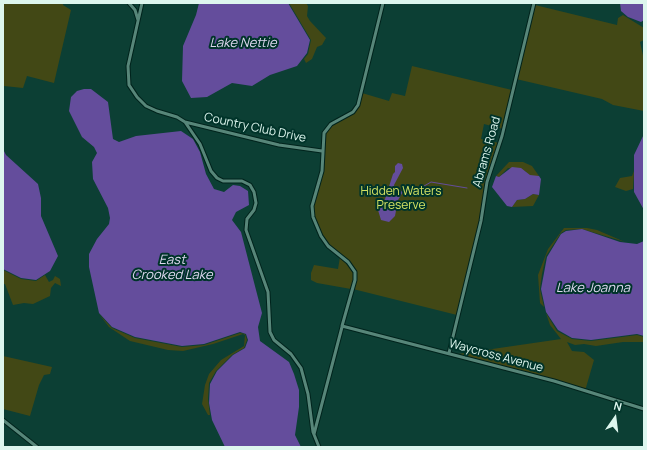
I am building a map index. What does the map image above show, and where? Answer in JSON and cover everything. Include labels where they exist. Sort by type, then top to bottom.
[{"type":"street","points":[[129,3],[135,10],[138,21]]},
{"type":"street","name":"Country Club Drive","points":[[141,3],[128,66],[129,85],[137,98],[146,106],[185,122],[279,145],[322,151]]},
{"type":"street","points":[[314,434],[355,274],[348,262],[324,241],[313,217],[312,206],[322,171],[324,133],[328,127],[353,112],[358,105],[383,3]]},
{"type":"street","name":"Abrams Road","points":[[449,353],[481,221],[487,182],[502,136],[534,3]]},
{"type":"street","points":[[185,122],[202,148],[214,175],[223,181],[242,181],[250,185],[254,192],[256,203],[254,210],[247,219],[246,230],[268,292],[270,332],[274,340],[291,354],[301,368],[308,394],[314,434],[319,447]]},
{"type":"street","name":"Waycross Avenue","points":[[342,326],[555,382],[644,409]]},
{"type":"street","points":[[3,420],[36,447]]},
{"type":"green space","points":[[3,3],[63,3],[63,5],[71,10],[54,83],[27,76],[23,88],[4,86]]},
{"type":"green space","points":[[289,3],[306,3],[308,6],[307,16],[326,38],[322,45],[317,47],[312,59],[306,63],[304,59],[308,54],[311,40]]},
{"type":"green space","points":[[535,5],[617,25],[618,18],[623,15],[644,28],[644,40],[640,42],[644,60],[644,111],[613,105],[602,99],[516,79]]},
{"type":"green space","name":"Hidden Waters Preserve","points":[[412,66],[512,90],[503,129],[484,124],[481,139],[499,143],[486,182],[481,214],[457,315],[353,289],[355,269],[349,261],[328,245],[318,229],[312,211],[323,164],[325,133],[331,125],[355,111],[362,93],[389,101],[392,93],[405,96]]},
{"type":"green space","points":[[509,162],[523,162],[532,166],[539,176],[530,176],[525,171],[508,168],[499,177],[496,176]]},
{"type":"green space","points":[[634,171],[633,189],[626,191],[615,187],[620,178],[632,176]]},
{"type":"green space","points":[[533,194],[539,195],[533,206],[512,207],[517,200],[525,199]]},
{"type":"green space","points":[[564,228],[587,228],[597,230],[625,242],[582,229],[566,230],[561,233],[546,256],[540,289],[544,307],[540,303],[538,275],[548,249]]},
{"type":"green space","points":[[340,257],[354,272],[354,280],[351,289],[317,283],[311,280],[311,273],[314,265],[338,269]]},
{"type":"green space","points":[[3,270],[21,279],[36,281],[45,275],[49,282],[53,280],[55,276],[60,279],[61,286],[55,283],[51,288],[50,296],[33,304],[24,303],[13,305],[5,284],[3,284]]},
{"type":"green space","points":[[546,313],[557,331],[572,339],[591,341],[637,335],[644,337],[644,342],[623,342],[596,346],[584,344],[575,345],[567,342],[572,351],[584,352],[594,360],[585,391],[458,354],[561,339],[550,325]]},
{"type":"green space","points":[[99,314],[112,328],[135,338],[182,347],[204,345],[240,333],[245,334],[247,340],[244,348],[232,355],[216,371],[209,383],[208,399],[210,415],[208,415],[202,404],[205,385],[209,374],[221,360],[244,346],[245,335],[243,334],[213,344],[183,351],[168,350],[130,341],[109,327]]},
{"type":"green space","points":[[3,356],[52,367],[50,374],[44,375],[39,385],[30,416],[3,409]]},
{"type":"water","name":"Lake Nettie","points":[[199,3],[288,3],[310,40],[307,53],[297,66],[270,75],[252,86],[232,83],[207,97],[191,98],[182,81],[183,46],[196,15]]},
{"type":"water","points":[[620,3],[644,3],[644,20],[641,22],[628,17],[621,11]]},
{"type":"water","name":"East Crooked Lake","points":[[91,89],[108,102],[113,139],[119,142],[136,136],[181,131],[193,139],[200,152],[206,174],[214,189],[224,192],[233,185],[240,186],[248,191],[249,205],[236,212],[232,220],[241,232],[262,313],[258,327],[260,341],[289,362],[299,390],[299,407],[295,435],[301,447],[225,447],[212,420],[209,403],[210,384],[217,371],[233,355],[245,348],[248,340],[246,334],[240,332],[204,344],[182,346],[135,337],[112,327],[99,313],[89,267],[89,254],[97,239],[109,224],[110,218],[108,208],[93,179],[92,162],[97,153],[94,147],[82,137],[69,111],[71,97],[77,91]]},
{"type":"water","points":[[644,134],[644,210],[634,192],[634,155]]},
{"type":"water","points":[[3,149],[6,155],[38,184],[41,198],[41,216],[58,256],[50,271],[36,280],[21,278],[3,269]]},
{"type":"water","points":[[398,163],[402,164],[403,168],[394,185],[395,190],[397,189],[403,192],[398,200],[395,216],[389,222],[381,220],[378,210],[385,199],[395,172],[395,166]]},
{"type":"water","points":[[512,167],[521,168],[530,175],[539,176],[541,179],[539,195],[533,194],[525,199],[517,200],[512,207],[507,206],[492,187],[496,176],[499,177]]},
{"type":"water","name":"Lake Joanna","points":[[582,229],[620,242],[637,244],[644,241],[644,336],[637,334],[591,340],[572,338],[558,330],[546,312],[541,289],[547,257],[561,234],[566,231]]},
{"type":"waterway","points":[[403,192],[419,189],[431,182],[467,188]]}]
